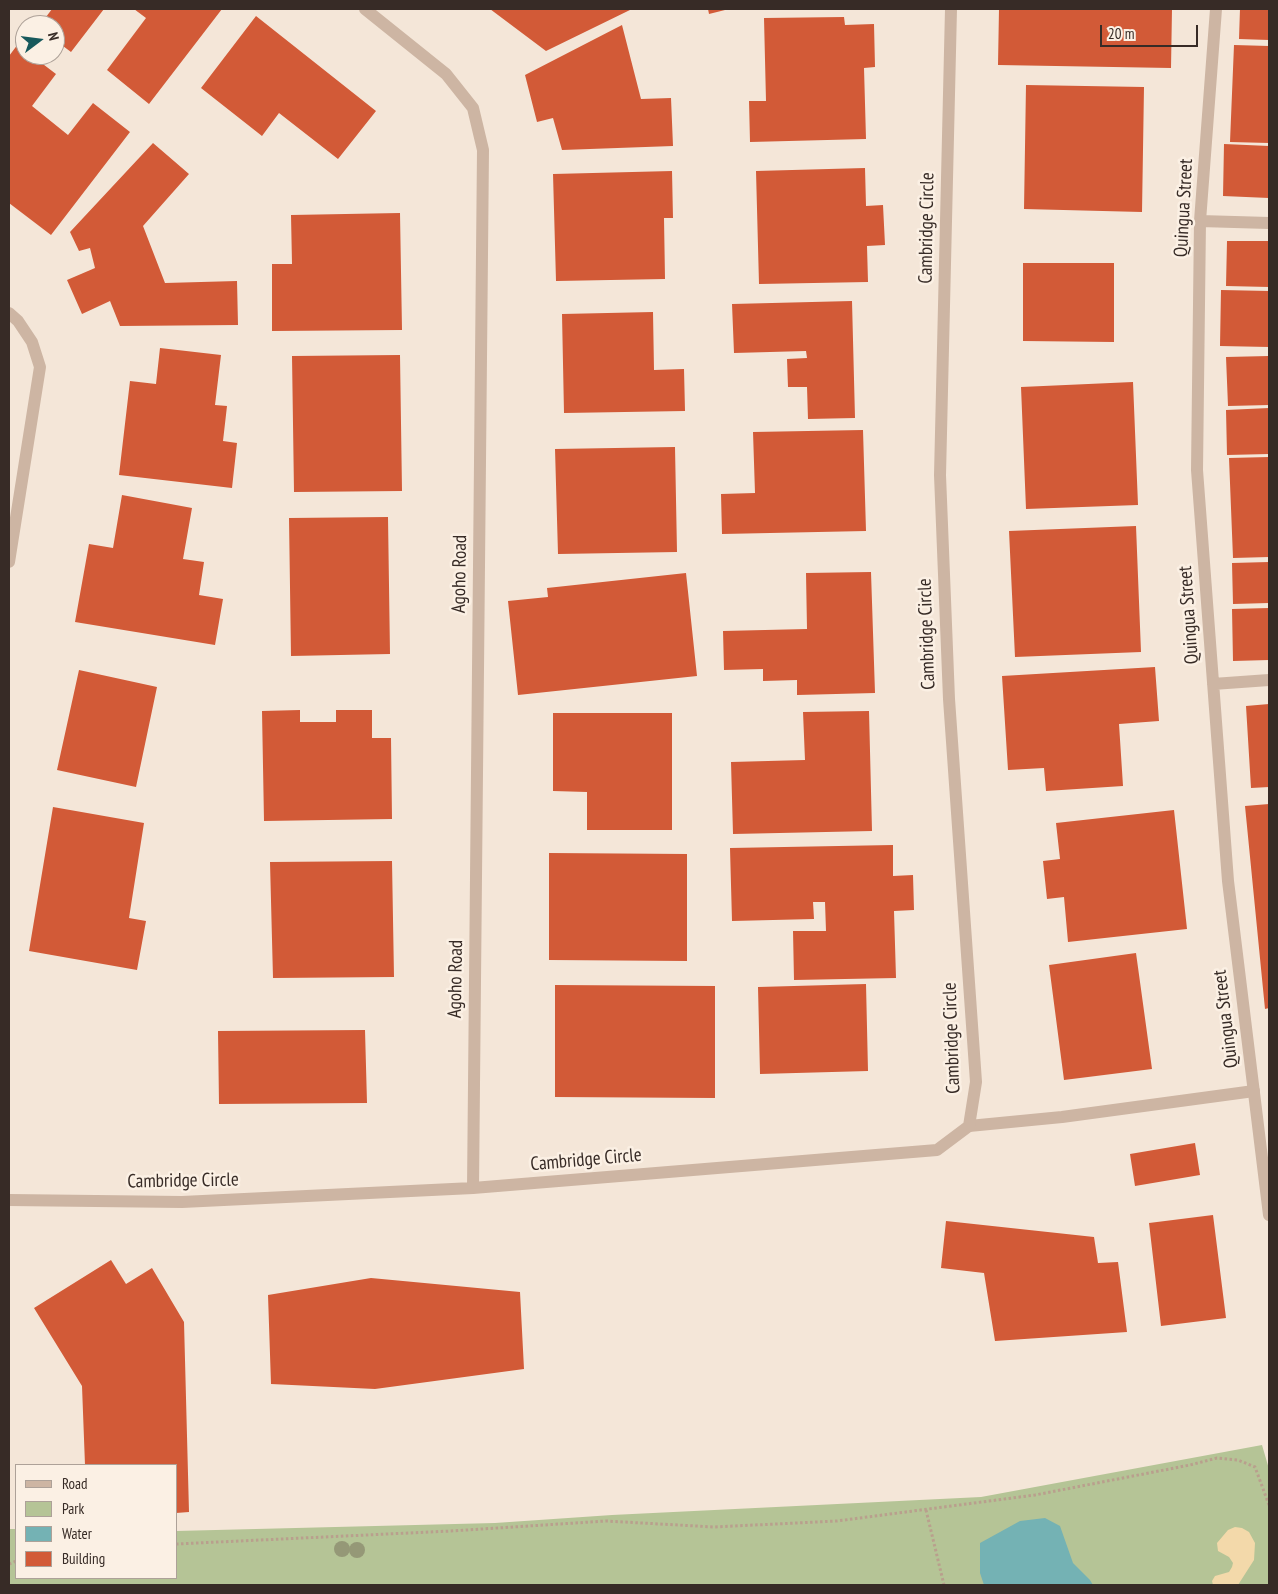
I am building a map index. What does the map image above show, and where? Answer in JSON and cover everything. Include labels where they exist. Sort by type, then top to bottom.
[{"type":"street","name":"Agoho Road","points":[[365,9],[446,74],[472,108],[483,150],[473,1188]]},
{"type":"street","name":"Cambridge Circle","points":[[9,1200],[182,1202],[473,1188],[937,1150],[969,1126],[976,1082],[949,699],[940,475],[951,9]]},
{"type":"street","name":"Quingua Street","points":[[1216,9],[1200,221],[1197,470],[1228,881],[1269,1215]]},
{"type":"street","points":[[1200,221],[1269,223]]},
{"type":"street","points":[[9,313],[18,321],[32,342],[40,367],[9,562]]},
{"type":"street","points":[[1213,684],[1269,680]]},
{"type":"street","points":[[969,1126],[1062,1117],[1254,1091]]},
{"type":"path","points":[[178,1544],[451,1531],[606,1521],[714,1527],[836,1521],[1035,1495],[1217,1458],[1238,1460],[1255,1467],[1269,1505]]},
{"type":"path","points":[[926,1510],[944,1585]]},
{"type":"green space","points":[[1262,1445],[1269,1469],[1269,1585],[9,1585],[9,1529],[15,1529],[15,1579],[178,1579],[178,1531],[495,1523],[612,1515],[981,1497]]},
{"type":"sand","points":[[1235,1527],[1249,1532],[1255,1543],[1254,1560],[1238,1585],[1213,1585],[1212,1581],[1215,1576],[1229,1572],[1232,1567],[1233,1563],[1229,1557],[1218,1551],[1217,1543],[1228,1530]]},
{"type":"water","points":[[1045,1518],[1060,1526],[1073,1563],[1093,1585],[984,1585],[980,1573],[980,1543],[1020,1521]]},
{"type":"building","points":[[52,9],[104,9],[71,52],[65,48],[65,15],[48,15]]},
{"type":"building","points":[[134,9],[222,9],[149,104],[107,70],[146,18]]},
{"type":"building","points":[[490,9],[632,9],[546,51]]},
{"type":"building","points":[[708,9],[729,9],[709,14]]},
{"type":"building","points":[[999,9],[1172,9],[1171,68],[998,65]]},
{"type":"building","points":[[1240,9],[1269,9],[1269,40],[1239,39]]},
{"type":"building","points":[[256,16],[376,111],[338,159],[279,113],[262,136],[201,88]]},
{"type":"building","points":[[844,17],[845,25],[874,24],[875,67],[864,68],[866,139],[750,142],[749,101],[766,101],[764,18]]},
{"type":"building","points":[[622,25],[641,99],[671,98],[673,146],[562,150],[553,118],[537,122],[525,75]]},
{"type":"building","points":[[1234,45],[1269,46],[1269,143],[1230,142]]},
{"type":"building","points":[[15,48],[15,65],[44,65],[56,74],[32,106],[68,135],[93,103],[130,132],[51,235],[9,203],[9,56]]},
{"type":"building","points":[[1026,85],[1144,87],[1142,212],[1024,209]]},
{"type":"building","points":[[153,143],[189,174],[143,226],[165,283],[237,281],[238,325],[120,326],[110,301],[82,314],[67,280],[95,268],[90,248],[79,251],[70,232]]},
{"type":"building","points":[[1224,144],[1269,146],[1269,198],[1223,196]]},
{"type":"building","points":[[865,168],[866,206],[883,205],[885,245],[867,246],[868,282],[759,284],[756,171]]},
{"type":"building","points":[[672,171],[673,218],[664,218],[665,279],[556,281],[553,174]]},
{"type":"building","points":[[400,213],[402,330],[272,331],[272,264],[292,264],[291,215]]},
{"type":"building","points":[[1227,241],[1269,241],[1269,287],[1226,286]]},
{"type":"building","points":[[1023,263],[1114,263],[1114,342],[1023,341]]},
{"type":"building","points":[[1221,290],[1269,291],[1269,347],[1220,346]]},
{"type":"building","points":[[852,301],[855,418],[808,419],[807,387],[788,387],[787,359],[807,358],[806,351],[734,353],[732,304]]},
{"type":"building","points":[[653,312],[654,370],[684,369],[685,411],[564,413],[562,314]]},
{"type":"building","points":[[160,348],[221,355],[215,405],[227,406],[223,441],[237,443],[232,488],[119,475],[130,381],[156,384]]},
{"type":"building","points":[[400,355],[402,491],[294,492],[292,356]]},
{"type":"building","points":[[1269,356],[1269,405],[1228,406],[1226,357]]},
{"type":"building","points":[[1133,382],[1138,505],[1026,509],[1021,387]]},
{"type":"building","points":[[1269,408],[1269,454],[1227,455],[1226,410]]},
{"type":"building","points":[[863,430],[866,531],[722,534],[721,494],[755,493],[753,432]]},
{"type":"building","points":[[675,447],[677,552],[558,554],[555,449]]},
{"type":"building","points":[[1269,457],[1269,557],[1233,558],[1229,458]]},
{"type":"building","points":[[122,495],[192,508],[183,559],[204,562],[199,595],[223,599],[215,645],[75,622],[89,544],[113,548]]},
{"type":"building","points":[[388,517],[390,654],[291,656],[289,518]]},
{"type":"building","points":[[1136,526],[1141,652],[1015,657],[1009,531]]},
{"type":"building","points":[[1269,562],[1269,603],[1233,604],[1232,563]]},
{"type":"building","points":[[871,572],[875,693],[797,695],[797,680],[763,681],[763,669],[724,670],[723,631],[807,629],[806,573]]},
{"type":"building","points":[[686,573],[697,676],[518,695],[508,601],[548,597],[547,588]]},
{"type":"building","points":[[1269,608],[1269,660],[1233,661],[1232,609]]},
{"type":"building","points":[[1155,667],[1159,721],[1119,724],[1123,786],[1046,791],[1044,768],[1008,770],[1002,676]]},
{"type":"building","points":[[79,670],[157,687],[136,787],[57,770]]},
{"type":"building","points":[[1269,704],[1269,787],[1251,788],[1246,706]]},
{"type":"building","points":[[300,710],[300,722],[336,722],[336,710],[372,710],[372,738],[391,738],[392,819],[264,821],[262,711]]},
{"type":"building","points":[[869,711],[872,831],[733,834],[731,762],[805,760],[803,712]]},
{"type":"building","points":[[553,713],[672,713],[672,830],[587,830],[587,792],[553,791]]},
{"type":"building","points":[[1269,804],[1269,1008],[1265,1009],[1245,806]]},
{"type":"building","points":[[53,807],[144,823],[129,918],[146,921],[137,970],[29,951]]},
{"type":"building","points":[[1174,810],[1187,929],[1068,942],[1064,897],[1047,899],[1043,861],[1060,859],[1056,823]]},
{"type":"building","points":[[893,845],[893,876],[913,875],[914,910],[894,911],[896,978],[794,980],[793,931],[826,931],[825,902],[813,902],[814,919],[732,921],[730,848]]},
{"type":"building","points":[[549,853],[687,854],[687,961],[549,960]]},
{"type":"building","points":[[392,861],[394,977],[273,978],[270,862]]},
{"type":"building","points":[[1136,953],[1152,1069],[1064,1080],[1049,965]]},
{"type":"building","points":[[866,984],[868,1071],[760,1074],[758,987]]},
{"type":"building","points":[[555,985],[715,986],[715,1098],[555,1097]]},
{"type":"building","points":[[365,1030],[367,1103],[219,1104],[218,1031]]},
{"type":"building","points":[[1195,1143],[1200,1175],[1135,1186],[1130,1154]]},
{"type":"building","points":[[1213,1215],[1226,1318],[1161,1326],[1149,1223]]},
{"type":"building","points":[[946,1221],[1094,1237],[1098,1263],[1118,1262],[1127,1332],[995,1341],[984,1273],[941,1268]]},
{"type":"building","points":[[111,1260],[126,1284],[152,1268],[184,1322],[189,1512],[178,1513],[178,1464],[85,1464],[82,1386],[34,1308]]},
{"type":"building","points":[[371,1278],[520,1292],[524,1369],[375,1389],[271,1384],[268,1295]]}]
